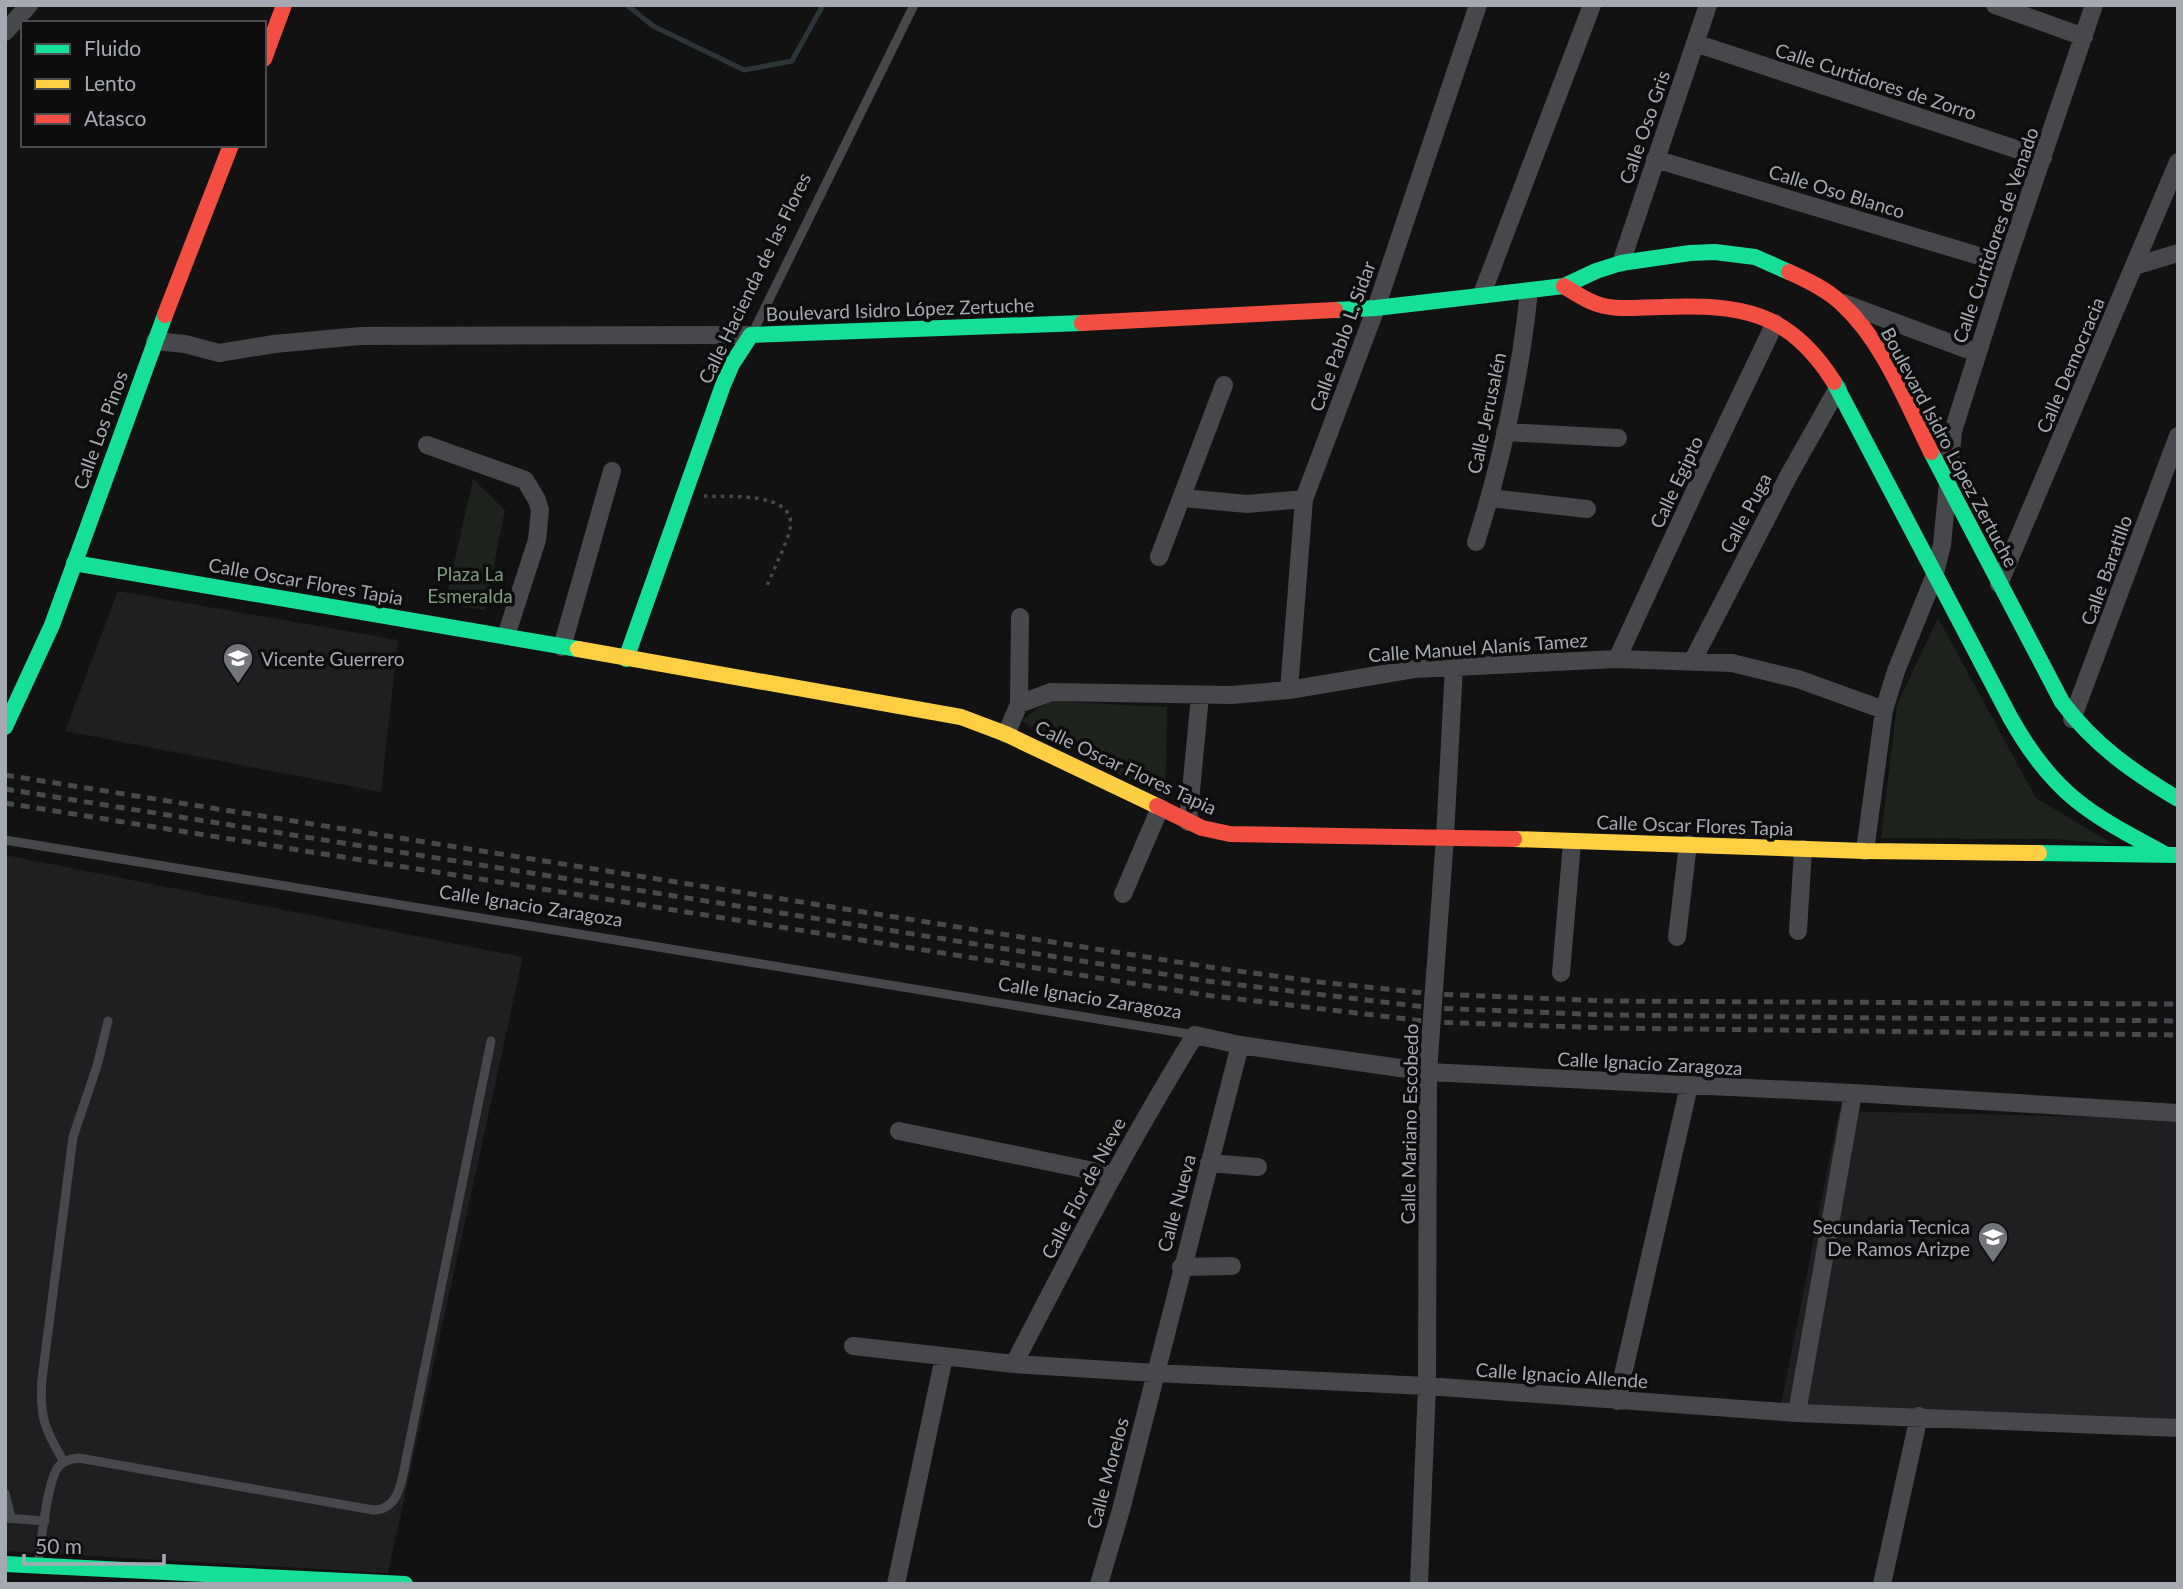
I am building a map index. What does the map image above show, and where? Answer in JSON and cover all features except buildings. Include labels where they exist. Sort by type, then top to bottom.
[{"type":"street","points":[[5,32],[29,5]]},
{"type":"street","points":[[266,54],[284,5]]},
{"type":"street","name":"Calle Pablo L. Sidar","points":[[1289,690],[1304,499],[1376,308],[1478,5]]},
{"type":"street","points":[[1482,295],[1592,5]]},
{"type":"street","name":"Calle Oso Gris","points":[[1621,264],[1708,5]]},
{"type":"street","points":[[1995,5],[2084,37]]},
{"type":"street","name":"Calle Curtidores de Venado","points":[[1865,851],[1884,710],[1896,671],[1934,577],[1945,523],[1946,482],[1953,431],[2006,264],[2094,5]]},
{"type":"street","name":"Calle Curtidores de Zorro","points":[[1695,43],[2043,159]]},
{"type":"street","name":"Calle Los Pinos","points":[[6,724],[52,625],[155,341],[230,147]]},
{"type":"street","name":"Calle Oso Blanco","points":[[1655,159],[2006,264]]},
{"type":"street","name":"Calle Democracia","points":[[1999,584],[2178,162]]},
{"type":"street","name":"Boulevard Isidro López Zertuche","points":[[155,341],[185,344],[219,353],[274,344],[360,336],[751,335],[1131,321],[1376,308],[1564,286],[1596,271],[1621,264],[1690,253],[1755,257],[1811,282],[1841,303],[1870,337],[2049,681],[2072,719],[2107,755],[2178,799]]},
{"type":"street","points":[[2135,266],[2178,253]]},
{"type":"street","points":[[1564,286],[1595,304],[1609,307],[1725,306],[1744,309],[1775,323],[1809,348],[1838,388],[1934,577],[2018,731],[2059,787],[2095,815],[2172,855]]},
{"type":"street","name":"Calle Jerusalén","points":[[1476,542],[1490,498],[1505,432],[1526,324],[1529,291]]},
{"type":"street","points":[[1841,303],[1977,353]]},
{"type":"street","name":"Calle Egipto","points":[[1618,659],[1696,486],[1775,323]]},
{"type":"street","name":"Calle Hacienda de las Flores","points":[[626,659],[723,386],[732,364],[751,335]]},
{"type":"street","points":[[1159,557],[1224,385]]},
{"type":"street","name":"Calle Puga","points":[[1693,660],[1789,475],[1838,388]]},
{"type":"street","points":[[1505,432],[1618,438]]},
{"type":"street","name":"Calle Baratillo","points":[[2072,719],[2178,436]]},
{"type":"street","points":[[427,445],[525,480],[537,500],[540,523],[537,540],[506,636]]},
{"type":"street","points":[[562,647],[612,471]]},
{"type":"street","points":[[1183,498],[1247,504],[1304,499]]},
{"type":"street","points":[[1490,498],[1587,509]]},
{"type":"street","name":"Calle Oscar Flores Tapia","points":[[74,563],[961,717],[1006,734],[1188,822],[1217,832],[1246,835],[1446,837],[1865,851],[2172,855]]},
{"type":"street","points":[[1006,734],[1019,704],[1020,617]]},
{"type":"street","name":"Calle Manuel Alanís Tamez","points":[[1019,704],[1051,692],[1200,696],[1289,690],[1368,675],[1454,666],[1618,659],[1693,660],[1763,668],[1884,710]]},
{"type":"street","name":"Calle Mariano Escobedo","points":[[1419,1584],[1426,1386],[1428,1072],[1446,837],[1454,666]]},
{"type":"street","points":[[1188,822],[1200,696]]},
{"type":"street","points":[[1123,894],[1160,808]]},
{"type":"street","points":[[1561,973],[1572,842]]},
{"type":"street","points":[[1677,937],[1688,845]]},
{"type":"street","points":[[1798,931],[1803,849]]},
{"type":"street","name":"Calle Ignacio Zaragoza","points":[[1195,1035],[1240,1045],[1428,1072],[1853,1093],[2178,1113]]},
{"type":"street","name":"Calle Flor de Nieve","points":[[1014,1364],[1113,1175],[1195,1035]]},
{"type":"street","name":"Calle Nueva","points":[[1155,1373],[1240,1045]]},
{"type":"street","points":[[1617,1401],[1689,1086]]},
{"type":"street","points":[[1797,1413],[1853,1093]]},
{"type":"street","points":[[899,1131],[1113,1175]]},
{"type":"street","points":[[1209,1163],[1258,1167]]},
{"type":"street","points":[[1181,1267],[1232,1266]]},
{"type":"street","name":"Calle Ignacio Allende","points":[[853,1346],[1014,1364],[1426,1386],[1797,1413],[2178,1428]]},
{"type":"street","points":[[896,1584],[944,1357]]},
{"type":"street","name":"Calle Morelos","points":[[1099,1584],[1155,1373]]},
{"type":"street","points":[[1882,1584],[1919,1416]]},
{"type":"street","points":[[5,1564],[405,1584]]},
{"type":"lane","name":"Calle Hacienda de las Flores","points":[[751,335],[914,5]]},
{"type":"lane","name":"Calle Ignacio Zaragoza","points":[[5,839],[1195,1035]]},
{"type":"lane","points":[[64,1462],[42,1419],[42,1379],[74,1138],[108,1021]]},
{"type":"lane","points":[[37,1566],[54,1475],[58,1466],[79,1458],[373,1510],[382,1510],[393,1503],[407,1455],[491,1041]]},
{"type":"lane","points":[[5,1493],[8,1518],[45,1521]]},
{"type":"path","points":[[684,494],[757,499],[779,503],[787,508],[790,528],[766,586]]},
{"type":"shaded area","name":"Vicente Guerrero","points":[[118,591],[398,640],[381,792],[65,731]]},
{"type":"shaded area","points":[[5,855],[523,957],[388,1573],[5,1551]]},
{"type":"shaded area","name":"Secundaria Tecnica De Ramos Arizpe","points":[[1839,1111],[2178,1119],[2178,1424],[1780,1410]]},
{"type":"green space","name":"Plaza La Esmeralda","points":[[473,479],[505,510],[485,610],[445,604]]},
{"type":"green space","points":[[1938,618],[2036,798],[2113,844],[2054,839],[1881,838],[1897,705]]},
{"type":"green space","points":[[1047,701],[1167,707],[1165,799],[1021,721]]},
{"type":"waterway","points":[[627,5],[653,26],[744,70],[792,61],[823,5]]},
{"type":"railway","points":[[5,775],[1209,967],[1319,982],[1434,994],[1608,1001],[2178,1004]]},
{"type":"railway","points":[[5,789],[1207,981],[1433,1008],[1609,1015],[2178,1021]]},
{"type":"railway","points":[[5,803],[1205,995],[1432,1022],[1609,1028],[2178,1035]]},
{"type":"traffic: fast","points":[[1335,310],[1376,308],[1564,286],[1621,263],[1690,253],[1715,252],[1755,257],[1789,272]]},
{"type":"traffic: fast","points":[[5,727],[52,625],[165,315]]},
{"type":"traffic: fast","points":[[626,659],[723,385],[732,364],[751,335],[1082,323]]},
{"type":"traffic: fast","points":[[1834,382],[2010,717],[2041,765],[2074,799],[2093,813],[2163,853]]},
{"type":"traffic: fast","points":[[1931,452],[2062,702],[2087,731],[2115,756],[2178,799]]},
{"type":"traffic: fast","points":[[74,563],[578,649]]},
{"type":"traffic: fast","points":[[2039,853],[2178,855]]},
{"type":"traffic: fast","points":[[5,1564],[405,1584]]},
{"type":"traffic: slow","points":[[578,649],[961,717],[1006,734],[1157,806]]},
{"type":"traffic: slow","points":[[1514,839],[1865,851],[2039,853]]},
{"type":"traffic: jam","points":[[266,54],[284,5]]},
{"type":"traffic: jam","points":[[165,315],[230,147]]},
{"type":"traffic: jam","points":[[1789,272],[1829,293],[1856,318],[1892,373],[1931,452]]},
{"type":"traffic: jam","points":[[1564,286],[1605,306],[1716,307],[1761,317],[1781,326],[1799,340],[1817,358],[1834,382]]},
{"type":"traffic: jam","points":[[1082,323],[1335,310]]},
{"type":"traffic: jam","points":[[1157,806],[1202,828],[1230,834],[1514,839]]},
{"type":"place","name":"Vicente Guerrero","points":[[238,685]]},
{"type":"place","name":"Secundaria Tecnica De Ramos Arizpe","points":[[1993,1264]]}]
